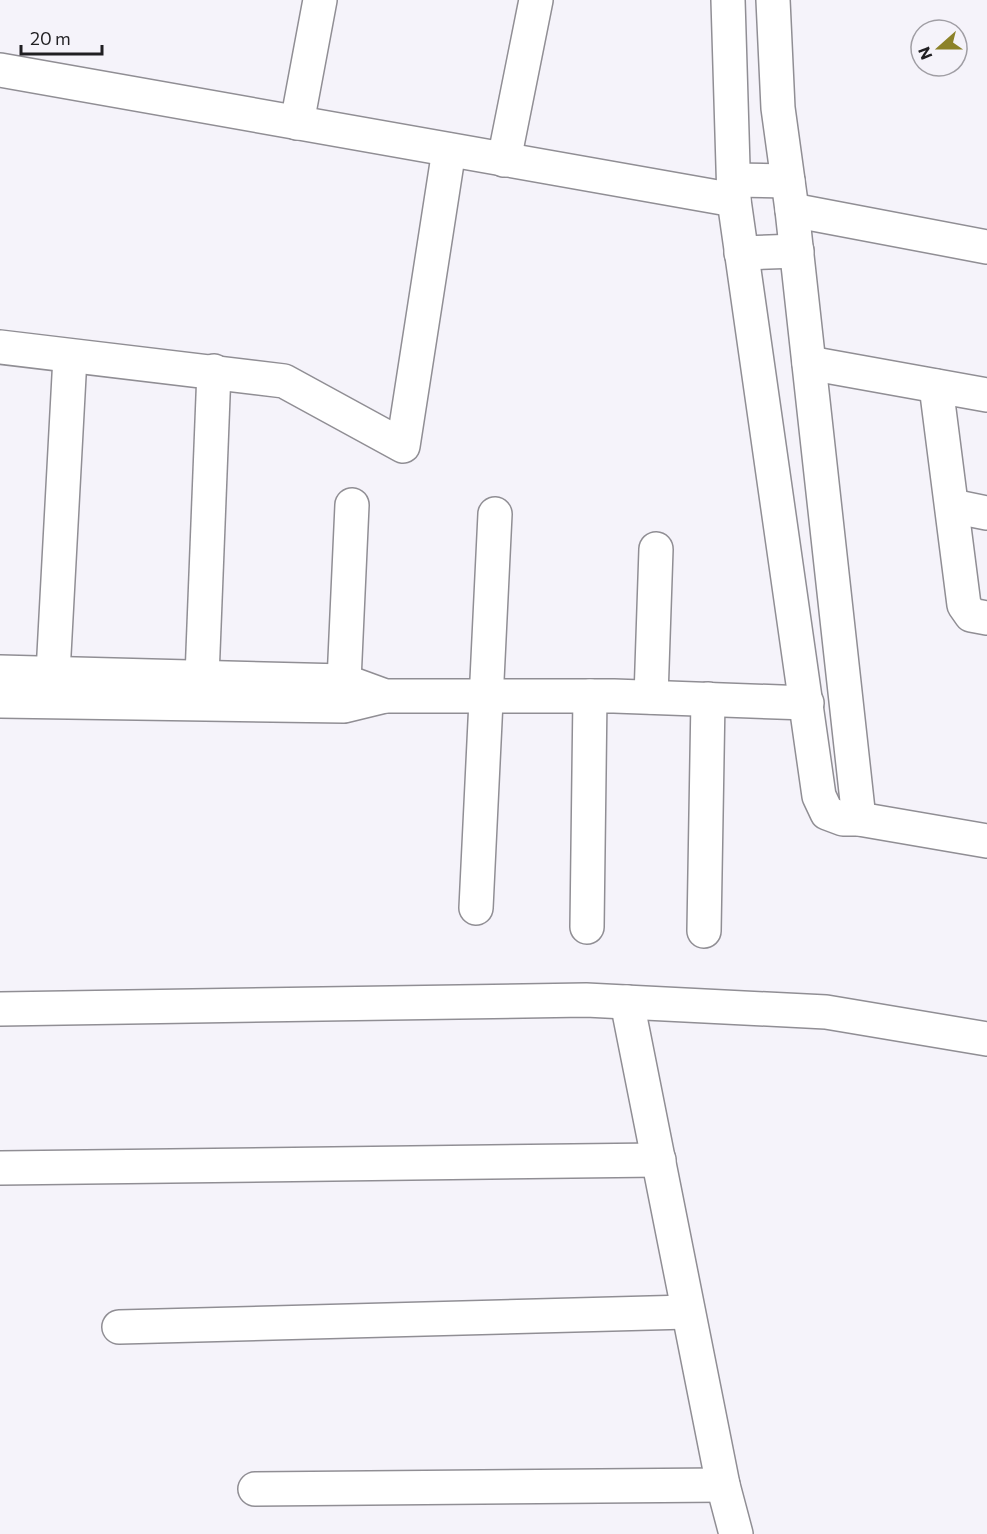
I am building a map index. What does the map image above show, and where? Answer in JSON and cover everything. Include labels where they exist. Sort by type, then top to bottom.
[{"type":"street","points":[[297,123],[320,0]]},
{"type":"street","points":[[504,160],[536,0]]},
{"type":"street","points":[[728,0],[734,190],[741,253],[819,796],[827,813],[843,819],[859,819],[987,841]]},
{"type":"street","points":[[773,0],[778,108],[797,251],[859,819]]},
{"type":"street","points":[[0,70],[504,160],[790,196],[987,248]]},
{"type":"street","points":[[0,347],[284,381],[404,446],[449,150]]},
{"type":"street","points":[[741,253],[797,251]]},
{"type":"street","points":[[53,673],[70,357]]},
{"type":"street","points":[[809,363],[987,394]]},
{"type":"street","points":[[202,677],[214,371]]},
{"type":"street","points":[[936,386],[964,605],[971,615],[987,618]]},
{"type":"street","points":[[344,681],[352,505]]},
{"type":"street","points":[[952,506],[987,513]]},
{"type":"street","points":[[476,908],[484,695],[495,513]]},
{"type":"street","points":[[651,697],[656,549]]},
{"type":"street","points":[[0,672],[344,681],[385,696]]},
{"type":"street","points":[[0,701],[344,706],[385,696],[484,695],[651,697],[807,703]]},
{"type":"street","points":[[587,927],[590,696]]},
{"type":"street","points":[[704,931],[708,699]]},
{"type":"street","points":[[0,1009],[586,1000],[826,1012],[987,1039]]},
{"type":"street","points":[[627,1002],[723,1485],[736,1534]]},
{"type":"street","points":[[0,1168],[659,1160]]},
{"type":"street","points":[[119,1327],[688,1312]]},
{"type":"street","points":[[255,1489],[723,1485]]}]
